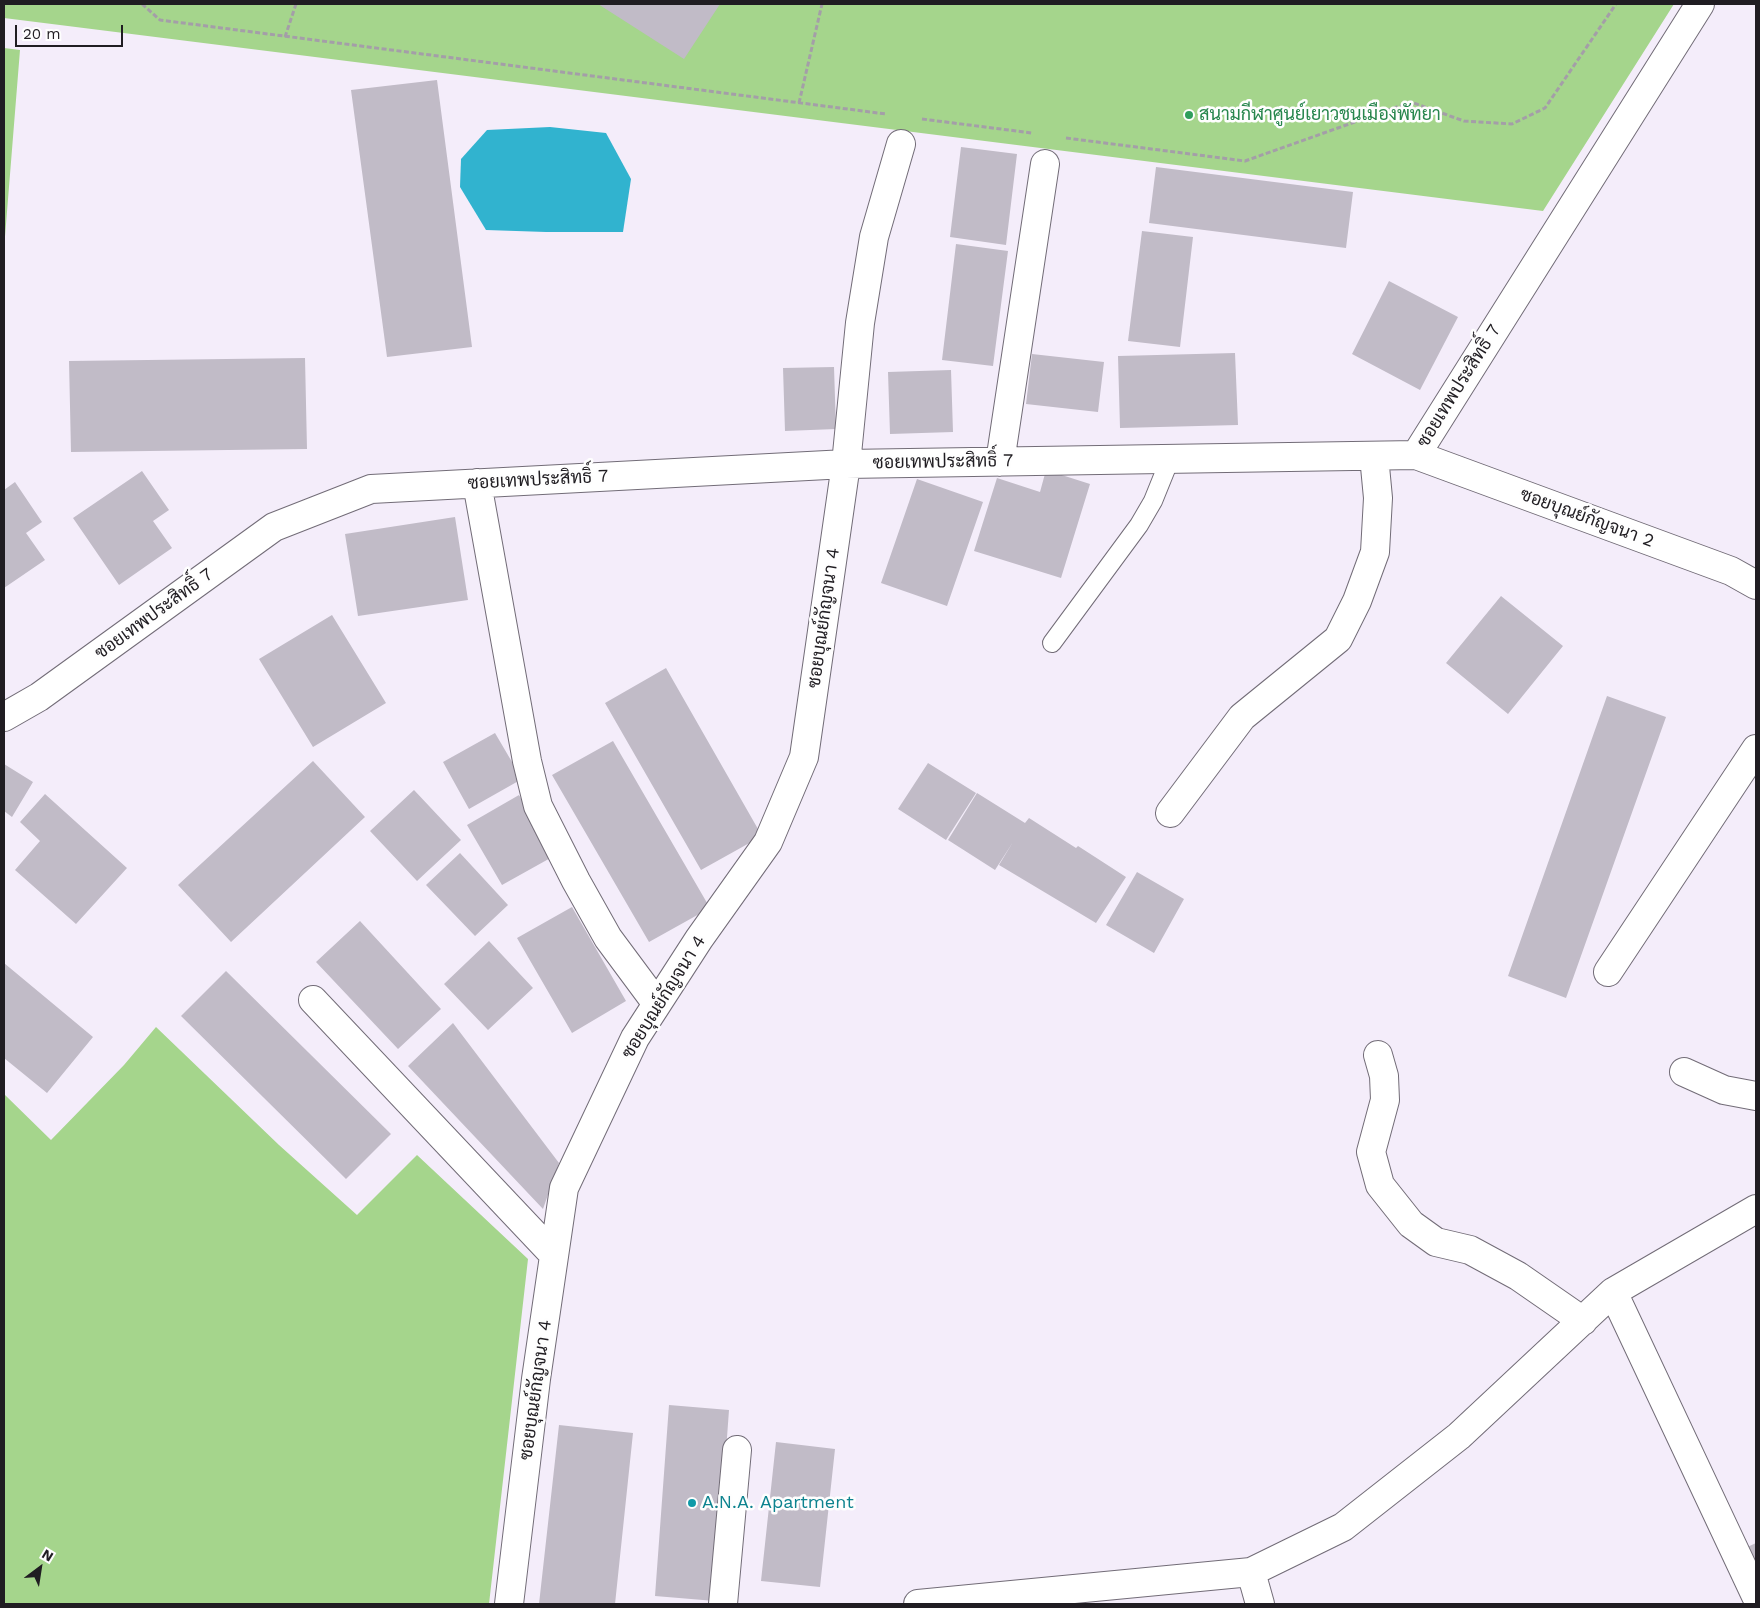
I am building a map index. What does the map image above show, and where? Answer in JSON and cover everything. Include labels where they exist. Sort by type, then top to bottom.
[{"type":"street","name":"ซอยเทพประสิทธิ์ 7","points":[[4,717],[39,697],[274,527],[372,489],[846,464],[1416,455],[1700,4]]},
{"type":"street","name":"ซอยบุณย์กัญจนา 4","points":[[509,1604],[536,1379],[564,1188],[635,1038],[699,939],[768,842],[804,757],[846,464],[860,323],[874,237],[901,144]]},
{"type":"street","points":[[1000,462],[1046,164]]},
{"type":"street","name":"ซอยบุณย์กัญจนา 2","points":[[1416,455],[1731,572],[1756,585]]},
{"type":"street","points":[[1170,813],[1242,717],[1338,639],[1357,600],[1375,552],[1378,498],[1374,456]]},
{"type":"street","points":[[477,483],[527,761],[538,806],[576,881],[608,938],[657,1004]]},
{"type":"street","points":[[1608,972],[1756,748]]},
{"type":"street","points":[[314,1000],[554,1255]]},
{"type":"street","points":[[1378,1055],[1384,1076],[1385,1100],[1371,1152],[1380,1185],[1411,1224],[1436,1242],[1470,1250],[1518,1276],[1583,1321]]},
{"type":"street","points":[[1684,1072],[1724,1090],[1756,1096]]},
{"type":"street","points":[[918,1604],[1250,1572],[1343,1527],[1460,1436],[1613,1292],[1756,1209]]},
{"type":"street","points":[[1613,1292],[1756,1596]]},
{"type":"street","points":[[723,1604],[737,1450]]},
{"type":"street","points":[[1250,1572],[1260,1604]]},
{"type":"lane","points":[[1052,642],[1139,525],[1153,501],[1170,459]]},
{"type":"path","points":[[142,4],[160,20],[888,115]]},
{"type":"path","points":[[286,37],[296,4]]},
{"type":"path","points":[[799,103],[822,4]]},
{"type":"path","points":[[1057,136],[1245,161],[1411,102],[1464,120],[1512,124],[1545,108],[1616,4]]},
{"type":"path","points":[[918,119],[1037,134]]},
{"type":"green space","name":"สนามกีฬาศูนย์เยาวชนเมืองพัทยา","points":[[4,4],[1674,4],[1543,211],[4,18]]},
{"type":"green space","points":[[4,48],[20,50],[4,249]]},
{"type":"green space","points":[[156,1027],[279,1145],[357,1215],[417,1155],[528,1259],[489,1604],[4,1604],[4,1094],[51,1140],[124,1065]]},
{"type":"water","points":[[550,127],[606,133],[631,179],[623,232],[486,230],[460,187],[461,159],[487,130]]},
{"type":"building","points":[[598,4],[720,4],[684,59]]},
{"type":"building","points":[[437,80],[472,347],[387,357],[351,90]]},
{"type":"building","points":[[961,147],[1017,154],[1006,245],[950,237]]},
{"type":"building","points":[[1156,167],[1353,192],[1346,248],[1149,223]]},
{"type":"building","points":[[1142,231],[1193,237],[1180,347],[1128,341]]},
{"type":"building","points":[[956,244],[1008,251],[993,366],[942,360]]},
{"type":"building","points":[[1389,281],[1458,317],[1420,390],[1352,354]]},
{"type":"building","points":[[1235,353],[1238,425],[1120,428],[1118,356]]},
{"type":"building","points":[[1032,354],[1104,362],[1098,412],[1026,404]]},
{"type":"building","points":[[305,358],[307,449],[71,452],[69,361]]},
{"type":"building","points":[[834,367],[836,429],[785,431],[783,368]]},
{"type":"building","points":[[951,370],[953,432],[890,434],[888,372]]},
{"type":"building","points":[[1046,470],[1090,484],[1061,578],[974,551],[997,478],[1040,492]]},
{"type":"building","points":[[142,471],[169,510],[153,521],[172,548],[119,585],[73,518]]},
{"type":"building","points":[[917,479],[983,502],[947,606],[881,583]]},
{"type":"building","points":[[15,482],[42,522],[26,533],[45,560],[4,588],[4,490]]},
{"type":"building","points":[[455,517],[468,600],[358,616],[345,534]]},
{"type":"building","points":[[1501,596],[1563,646],[1508,714],[1446,663]]},
{"type":"building","points":[[332,615],[386,703],[313,747],[259,659]]},
{"type":"building","points":[[666,668],[762,836],[701,870],[605,703]]},
{"type":"building","points":[[1607,696],[1666,717],[1566,998],[1508,976]]},
{"type":"building","points":[[495,733],[522,779],[469,809],[443,762]]},
{"type":"building","points":[[613,741],[710,908],[649,942],[552,775]]},
{"type":"building","points":[[313,761],[365,817],[231,942],[178,885]]},
{"type":"building","points":[[928,763],[976,793],[946,840],[898,809]]},
{"type":"building","points":[[4,764],[33,782],[12,817],[4,811]]},
{"type":"building","points":[[414,790],[461,840],[417,881],[370,831]]},
{"type":"building","points":[[977,793],[1025,823],[1029,818],[1076,848],[1078,846],[1126,877],[1096,923],[999,865],[1013,842],[995,870],[948,840]]},
{"type":"building","points":[[45,794],[127,868],[76,924],[15,870],[40,841],[20,822]]},
{"type":"building","points":[[519,795],[554,856],[502,885],[467,825]]},
{"type":"building","points":[[460,853],[508,905],[475,936],[426,885]]},
{"type":"building","points":[[1137,872],[1184,899],[1154,953],[1106,925]]},
{"type":"building","points":[[572,907],[626,1001],[572,1033],[517,938]]},
{"type":"building","points":[[360,921],[441,1009],[398,1049],[316,962]]},
{"type":"building","points":[[489,941],[533,988],[488,1030],[444,984]]},
{"type":"building","points":[[4,963],[93,1037],[47,1093],[4,1058]]},
{"type":"building","points":[[226,971],[391,1134],[346,1179],[181,1016]]},
{"type":"building","points":[[453,1023],[559,1163],[543,1209],[408,1066]]},
{"type":"building","name":"A.N.A. Apartment","points":[[669,1405],[729,1410],[715,1601],[655,1596]]},
{"type":"building","points":[[559,1425],[633,1433],[615,1604],[539,1604]]},
{"type":"building","points":[[776,1442],[835,1449],[820,1587],[761,1581]]},
{"type":"building","points":[[1756,1543],[1756,1575],[1743,1549]]},
{"type":"place","name":"สนามกีฬาศูนย์เยาวชนเมืองพัทยา","points":[[1189,115]]},
{"type":"place","name":"A.N.A. Apartment","points":[[692,1503]]}]
